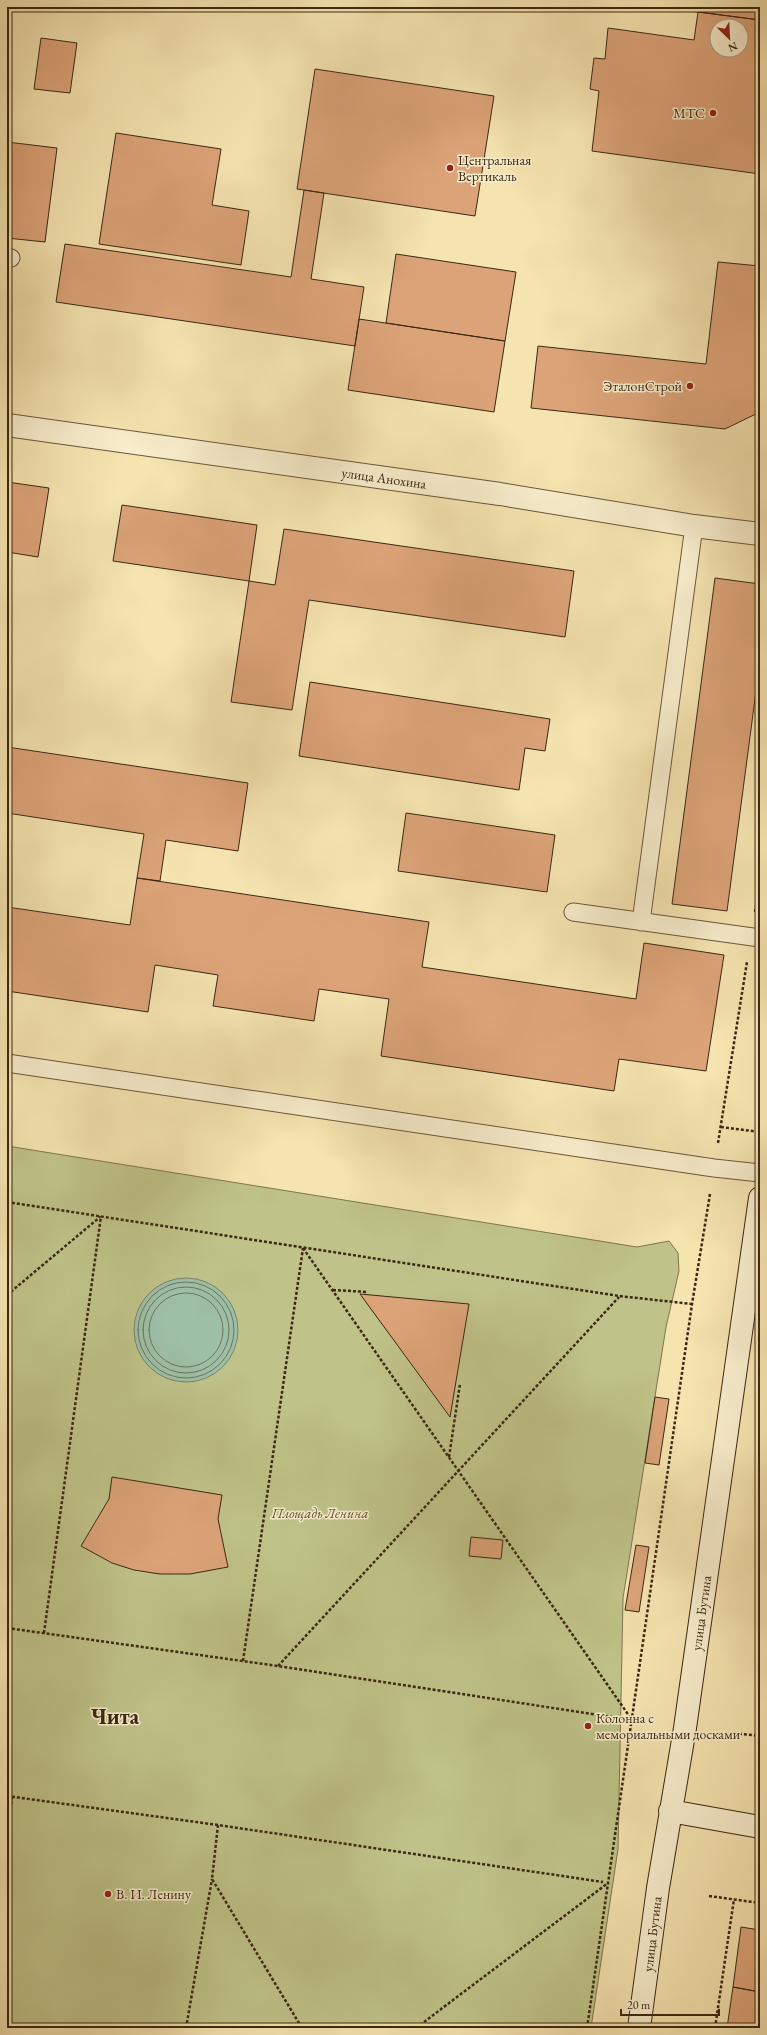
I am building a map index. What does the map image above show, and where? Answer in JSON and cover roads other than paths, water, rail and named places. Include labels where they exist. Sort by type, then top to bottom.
[{"type":"main road","name":"улица Анохина","points":[[7,425],[500,494],[694,526],[760,534]]},
{"type":"main road","name":"улица Бутина","points":[[639,2028],[658,1888],[686,1720],[760,1198]]},
{"type":"main road","points":[[670,1812],[760,1827]]},
{"type":"lane","points":[[641,922],[694,526]]},
{"type":"lane","points":[[573,912],[756,937]]},
{"type":"lane","points":[[7,1063],[714,1168],[760,1173]]},
{"type":"water","points":[[186,1278],[206,1282],[223,1293],[234,1310],[238,1330],[234,1350],[223,1367],[206,1378],[186,1382],[166,1378],[149,1367],[138,1350],[134,1330],[138,1310],[149,1293],[166,1282]]},
{"type":"place","name":"МТС","points":[[713,113]]},
{"type":"place","name":"Центральная Вертикаль","points":[[450,168]]},
{"type":"place","name":"ЭталонСтрой","points":[[690,386]]},
{"type":"place","name":"Колонна с мемориальными досками","points":[[588,1726]]},
{"type":"place","name":"В. И. Ленину","points":[[108,1894]]},
{"type":"district","name":"Чита","points":[[115,1716]]},
{"type":"park label","name":"Площадь Ленина","points":[[320,1513]]}]
